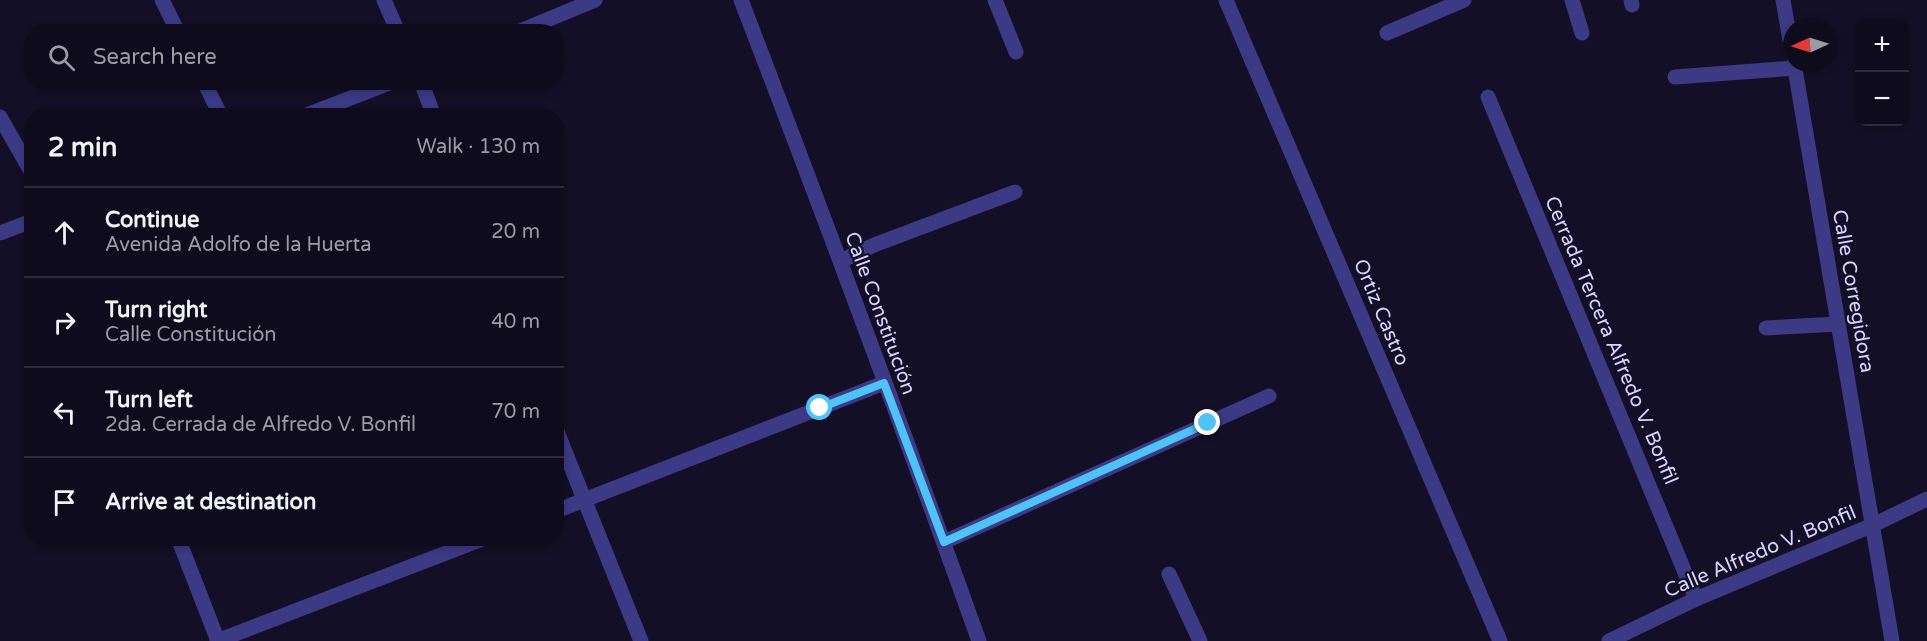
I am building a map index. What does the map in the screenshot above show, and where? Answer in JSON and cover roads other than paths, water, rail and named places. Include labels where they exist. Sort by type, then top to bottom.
[{"type":"street","points":[[162,0],[174,24]]},
{"type":"street","points":[[384,0],[394,24]]},
{"type":"street","points":[[537,24],[595,0]]},
{"type":"street","name":"Calle Constitución","points":[[741,0],[841,261],[979,641]]},
{"type":"street","points":[[994,0],[1016,52]]},
{"type":"street","name":"Ortiz Castro","points":[[1226,0],[1500,641]]},
{"type":"street","points":[[1388,33],[1464,0]]},
{"type":"street","points":[[1572,0],[1582,33]]},
{"type":"street","points":[[1783,0],[1786,18]]},
{"type":"street","points":[[1675,77],[1783,67]]},
{"type":"street","name":"Calle Corregidora","points":[[1795,72],[1892,641]]},
{"type":"street","points":[[208,90],[217,108]]},
{"type":"street","points":[[325,108],[371,90]]},
{"type":"street","points":[[424,90],[431,108]]},
{"type":"street","name":"Cerrada Tercera Alfredo V. Bonfil","points":[[1488,98],[1696,599]]},
{"type":"street","points":[[0,117],[24,159]]},
{"type":"street","points":[[841,261],[874,245],[1016,192]]},
{"type":"street","points":[[0,233],[24,224]]},
{"type":"street","points":[[1766,328],[1838,324]]},
{"type":"street","points":[[564,508],[884,383]]},
{"type":"street","points":[[944,542],[1269,396]]},
{"type":"street","points":[[564,449],[641,641]]},
{"type":"street","name":"Calle Alfredo V. Bonfil","points":[[1609,641],[1696,599],[1873,525],[1927,499]]},
{"type":"street","points":[[181,546],[218,641],[464,546]]},
{"type":"street","points":[[1169,574],[1200,641]]}]
